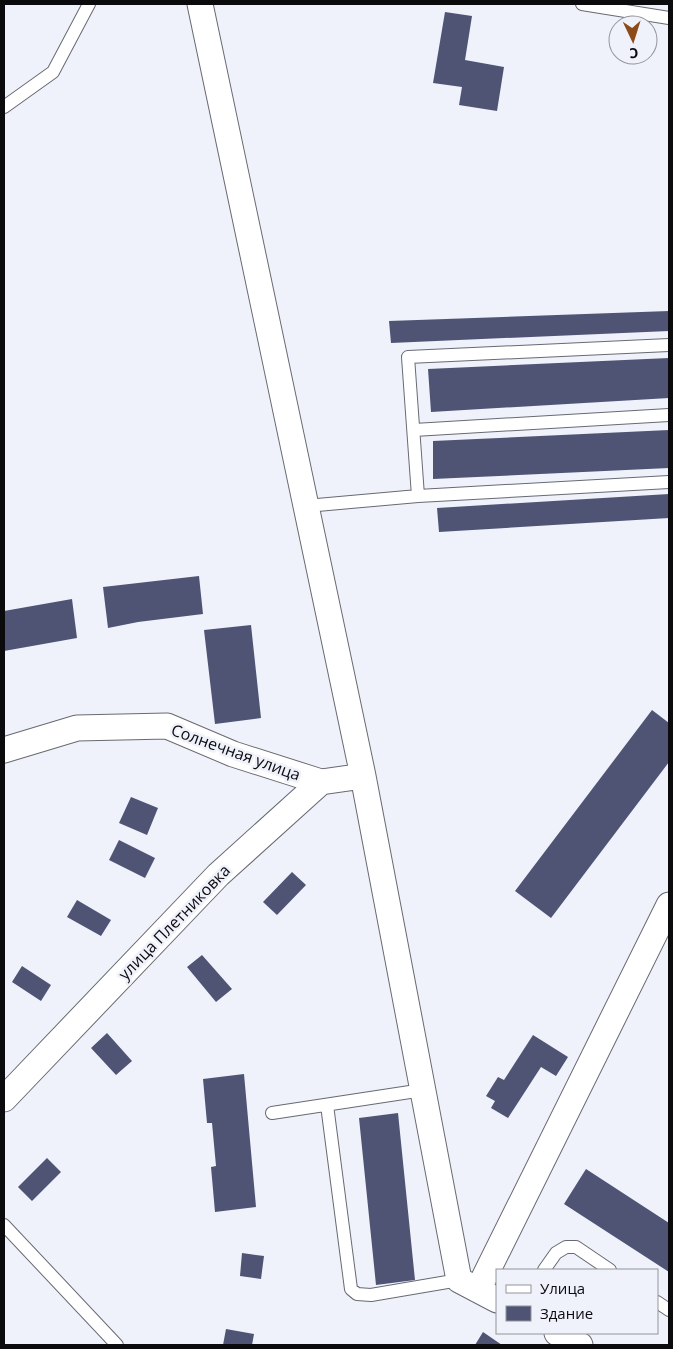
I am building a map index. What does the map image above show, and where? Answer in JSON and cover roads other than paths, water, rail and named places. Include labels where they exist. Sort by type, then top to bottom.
[{"type":"street","points":[[200,4],[363,776],[422,1090],[478,1290]]},
{"type":"street","name":"Солнечная улица","points":[[4,750],[77,728],[167,726],[233,754],[321,782]]},
{"type":"street","points":[[321,782],[363,776]]},
{"type":"street","name":"улица Плетниковка","points":[[4,1099],[218,874],[321,782]]},
{"type":"street","points":[[478,1290],[669,905]]},
{"type":"street","points":[[559,1334],[580,1345]]},
{"type":"lane","points":[[4,107],[53,72],[89,4]]},
{"type":"lane","points":[[582,4],[669,18]]},
{"type":"lane","points":[[418,496],[408,357],[669,345]]},
{"type":"lane","points":[[414,430],[669,415]]},
{"type":"lane","points":[[306,506],[418,496],[669,482]]},
{"type":"lane","points":[[272,1113],[422,1090]]},
{"type":"lane","points":[[326,1105],[351,1289],[357,1294],[371,1295],[478,1290]]},
{"type":"lane","points":[[4,1225],[117,1345]]},
{"type":"lane","points":[[545,1269],[556,1253],[566,1247],[576,1247],[609,1269]]},
{"type":"lane","points":[[658,1303],[669,1310]]}]
